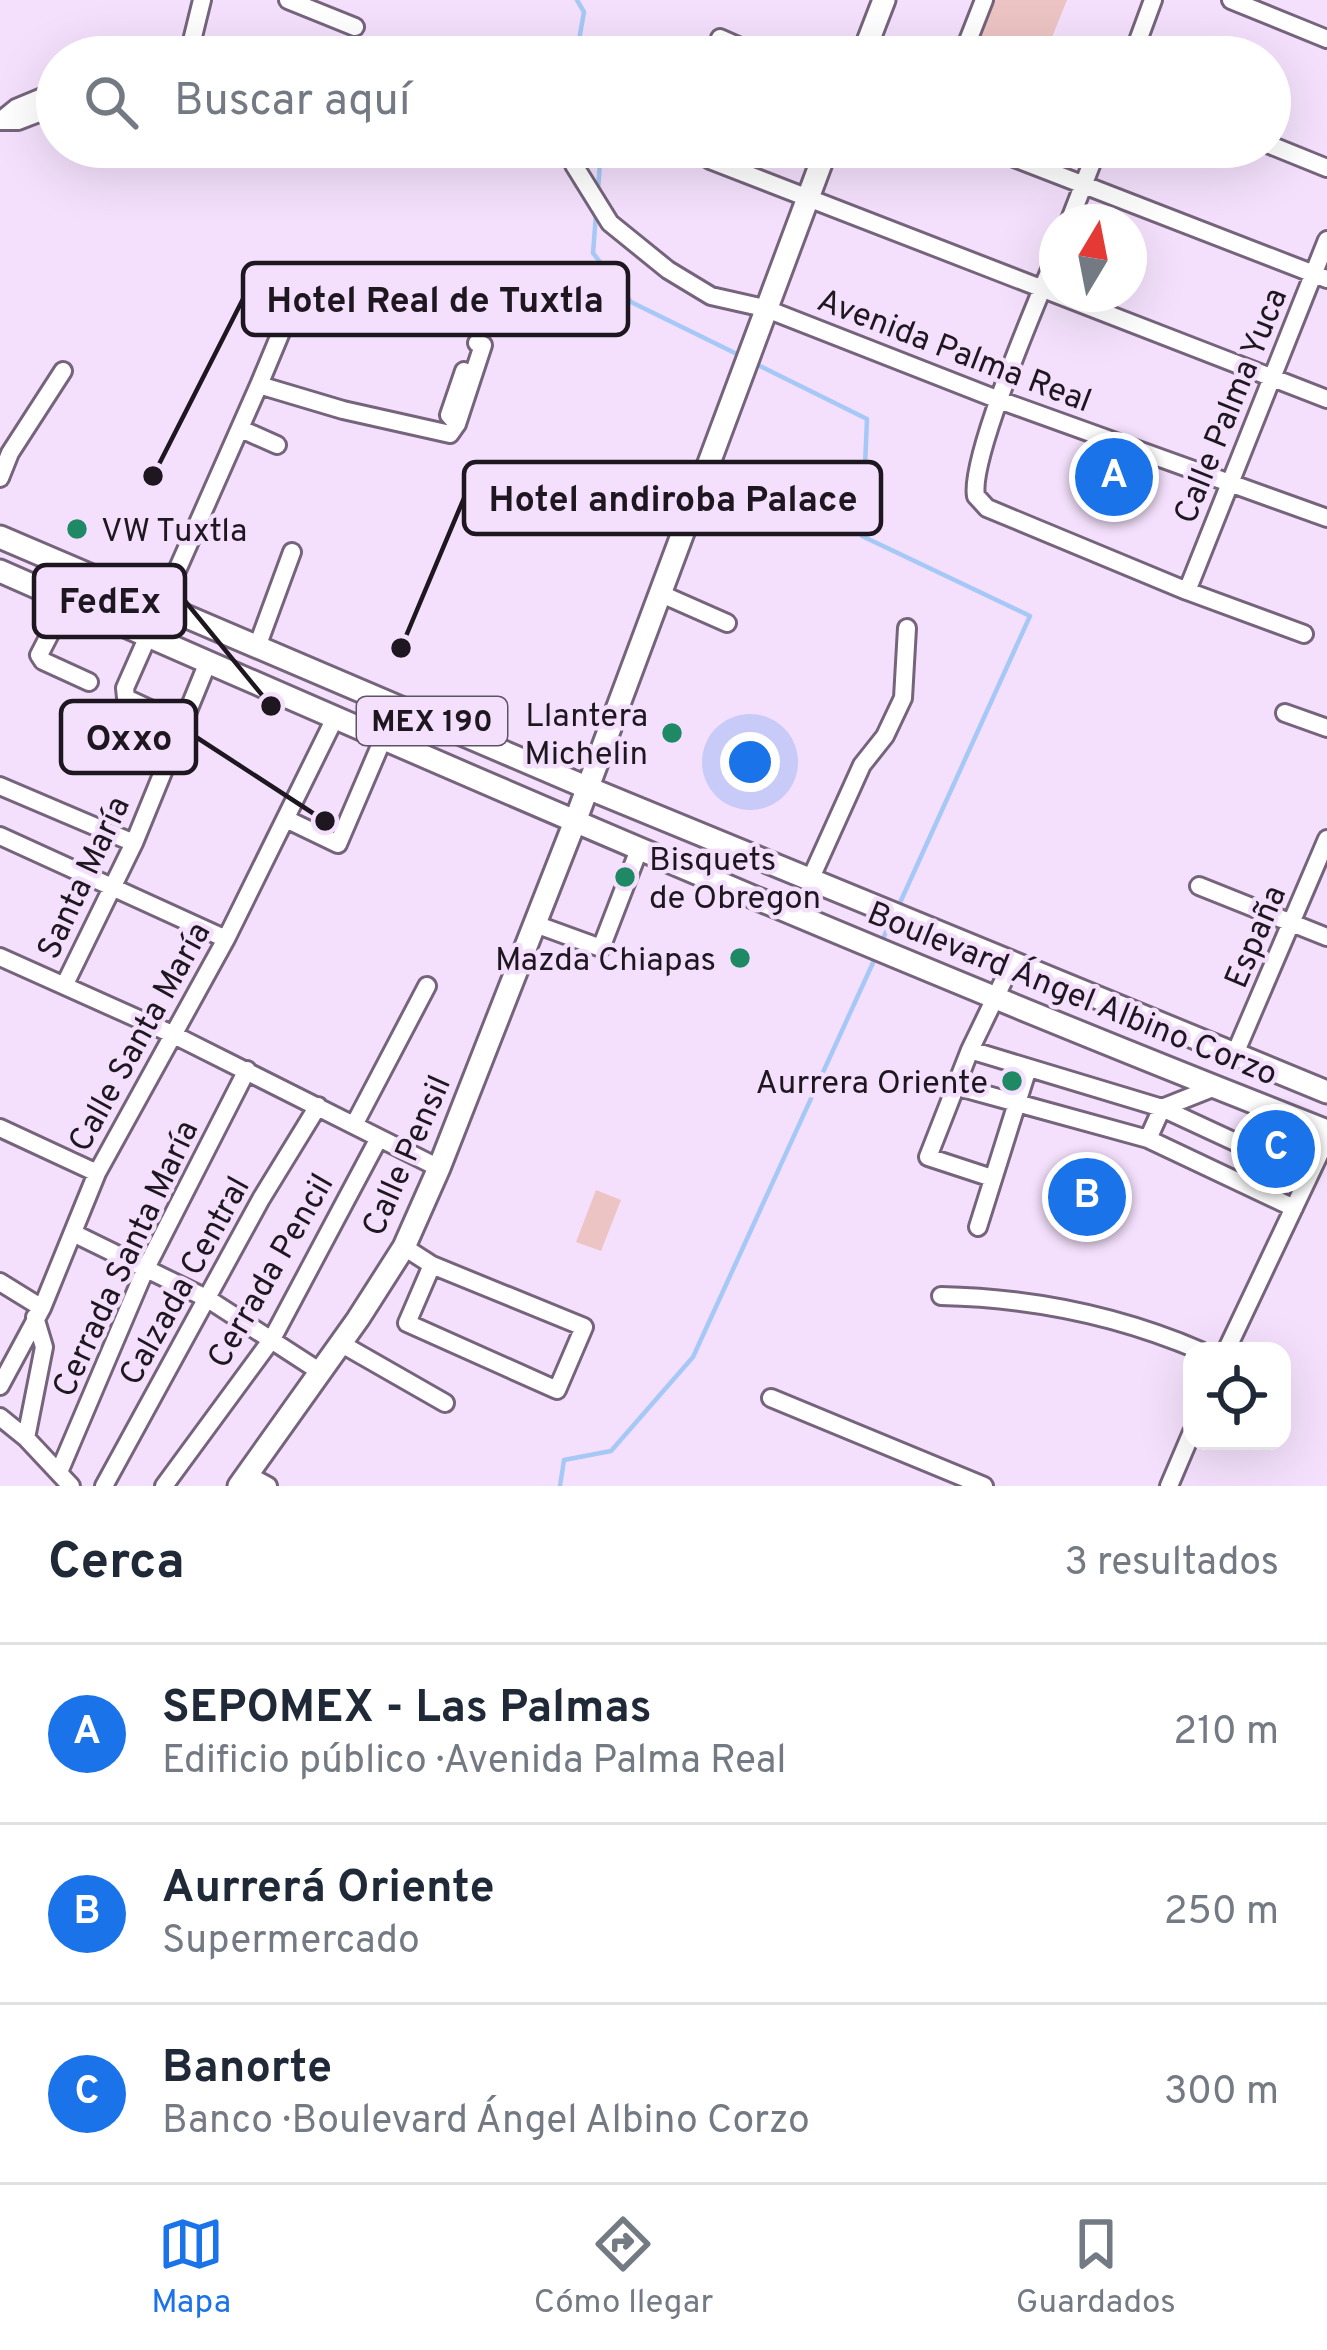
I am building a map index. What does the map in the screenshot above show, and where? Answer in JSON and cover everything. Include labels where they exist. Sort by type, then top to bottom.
[{"type":"main road","points":[[870,36],[884,0]]},
{"type":"main road","name":"Calle Pensil","points":[[251,1482],[404,1247],[440,1168],[588,788],[819,168]]},
{"type":"main road","name":"Boulevard Ángel Albino Corzo","points":[[0,536],[588,788],[1327,1092]]},
{"type":"main road","name":"Boulevard Ángel Albino Corzo","points":[[0,571],[383,739],[1327,1134]]},
{"type":"street","points":[[193,36],[202,0]]},
{"type":"street","points":[[288,0],[355,27]]},
{"type":"street","points":[[970,36],[985,0]]},
{"type":"street","points":[[1140,36],[1154,0]]},
{"type":"street","points":[[1231,0],[1327,39]]},
{"type":"street","points":[[0,121],[36,100]]},
{"type":"street","points":[[0,121],[36,114]]},
{"type":"street","points":[[1291,153],[1327,168]]},
{"type":"street","name":"Avenida Palma Real","points":[[576,168],[610,224],[668,270],[711,296],[764,308],[999,400],[1327,518]]},
{"type":"street","points":[[732,168],[1039,288]]},
{"type":"street","points":[[1042,168],[1320,276]]},
{"type":"street","points":[[1076,204],[1090,168]]},
{"type":"street","name":"Calle Palma Yuca","points":[[1186,591],[1320,276],[1327,240]]},
{"type":"street","points":[[1039,297],[999,400],[974,487],[976,496],[987,508],[1186,591],[1304,634]]},
{"type":"street","points":[[182,724],[126,698],[125,688],[242,430],[286,310]]},
{"type":"street","points":[[1102,312],[1327,399]]},
{"type":"street","points":[[0,478],[10,453],[63,371]]},
{"type":"street","points":[[259,385],[442,435],[450,434],[457,424]]},
{"type":"street","points":[[242,430],[277,445]]},
{"type":"street","points":[[257,646],[292,552]]},
{"type":"street","points":[[659,593],[727,623]]},
{"type":"street","points":[[67,601],[40,655],[89,682]]},
{"type":"street","points":[[810,880],[862,765],[885,736],[903,698],[907,628]]},
{"type":"street","name":"Santa María","points":[[65,984],[115,886],[208,662]]},
{"type":"street","points":[[1285,713],[1327,728]]},
{"type":"street","name":"Calle Santa María","points":[[0,1386],[39,1312],[97,1173],[226,939],[335,718]]},
{"type":"street","points":[[286,819],[338,844],[383,739]]},
{"type":"street","points":[[0,786],[134,843]]},
{"type":"street","points":[[0,836],[226,939]]},
{"type":"street","name":"España","points":[[1234,1056],[1327,838]]},
{"type":"street","points":[[535,924],[601,948],[640,847]]},
{"type":"street","points":[[1199,886],[1327,937]]},
{"type":"street","points":[[0,957],[172,1034],[440,1168]]},
{"type":"street","points":[[992,1178],[928,1157],[970,1050],[1012,963]]},
{"type":"street","points":[[354,1125],[428,986]]},
{"type":"street","points":[[970,1050],[1162,1108],[1259,1153],[1246,1184]]},
{"type":"street","points":[[978,1227],[1028,1067]]},
{"type":"street","name":"Cerrada Santa María","points":[[65,1479],[146,1270],[247,1070]]},
{"type":"street","points":[[955,1086],[1148,1139],[1294,1208]]},
{"type":"street","points":[[1148,1139],[1162,1108],[1215,1087]]},
{"type":"street","name":"Calzada Central","points":[[104,1486],[261,1199],[318,1106]]},
{"type":"street","points":[[0,1128],[97,1173]]},
{"type":"street","points":[[1230,1342],[1327,1134]]},
{"type":"street","name":"Cerrada Pencil","points":[[164,1486],[272,1339],[379,1138]]},
{"type":"street","points":[[73,1233],[208,1299],[319,1371]]},
{"type":"street","points":[[404,1247],[432,1265],[584,1327],[557,1390],[406,1323],[432,1265]]},
{"type":"street","points":[[0,1282],[39,1312],[44,1347],[26,1438]]},
{"type":"street","points":[[941,1296],[1012,1298],[1083,1310],[1183,1345]]},
{"type":"street","points":[[340,1343],[445,1403]]},
{"type":"street","points":[[771,1398],[984,1486]]},
{"type":"street","points":[[0,1418],[65,1479]]},
{"type":"street","points":[[1169,1486],[1184,1450]]},
{"type":"shaded area","points":[[989,0],[1067,0],[1052,36],[974,36]]},
{"type":"shaded area","points":[[596,1190],[621,1200],[601,1251],[576,1242]]},
{"type":"waterway","points":[[577,0],[584,12],[580,36]]},
{"type":"waterway","points":[[598,191],[600,168]]},
{"type":"waterway","points":[[596,214],[593,253],[631,302],[741,356]]},
{"type":"waterway","points":[[756,364],[867,419],[862,536],[1030,616],[899,905]]},
{"type":"waterway","points":[[881,943],[891,921]]},
{"type":"waterway","points":[[560,1486],[564,1460],[611,1451],[693,1357],[877,954]]},
{"type":"place","name":"Hotel Real de Tuxtla","points":[[153,476]]},
{"type":"place","name":"SEPOMEX - Las Palmas","points":[[1114,477]]},
{"type":"place","name":"VW Tuxtla","points":[[77,529]]},
{"type":"place","name":"Hotel andiroba Palace","points":[[401,648]]},
{"type":"place","name":"FedEx","points":[[271,706]]},
{"type":"place","name":"Llantera Michelin","points":[[672,733]]},
{"type":"place","name":"Oxxo","points":[[325,821]]},
{"type":"place","name":"Bisquets de Obregon","points":[[625,877]]},
{"type":"place","name":"Mazda Chiapas","points":[[740,958]]},
{"type":"place","name":"Aurrera Oriente","points":[[1012,1081]]},
{"type":"place","name":"Banorte","points":[[1276,1149]]},
{"type":"place","name":"Aurrerá Oriente","points":[[1087,1197]]}]
